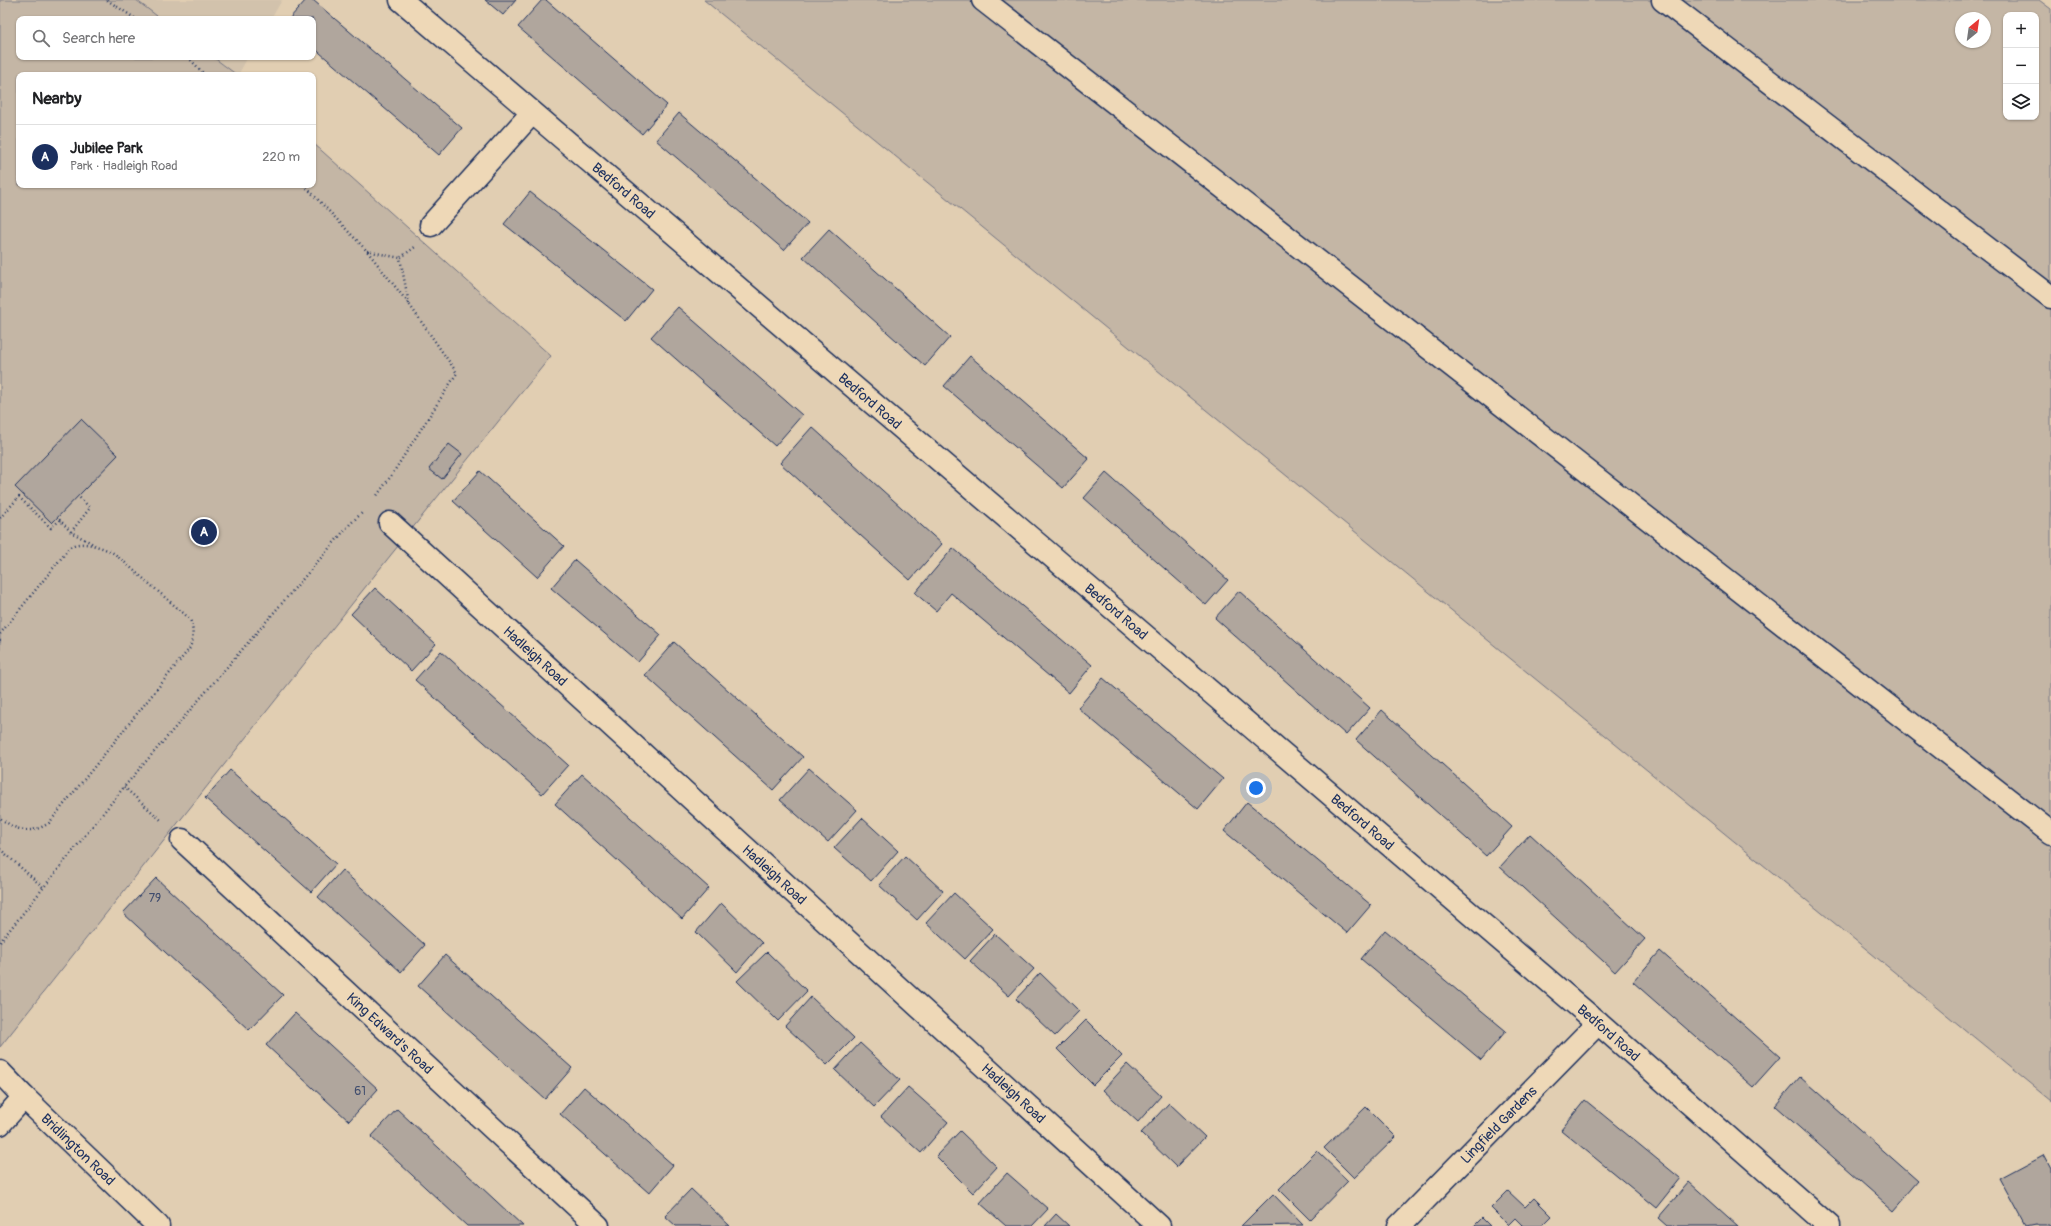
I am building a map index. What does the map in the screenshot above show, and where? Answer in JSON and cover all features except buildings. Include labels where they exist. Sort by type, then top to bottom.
[{"type":"street","name":"Bedford Road","points":[[401,0],[1598,1024],[1829,1226]]},
{"type":"street","points":[[983,0],[2051,833]]},
{"type":"street","points":[[1663,0],[2051,297]]},
{"type":"street","points":[[431,225],[532,113]]},
{"type":"street","name":"Hadleigh Road","points":[[390,523],[1159,1226]]},
{"type":"street","name":"King Edward's Road","points":[[182,840],[598,1226]]},
{"type":"street","name":"Lingfield Gardens","points":[[1399,1226],[1598,1024]]},
{"type":"street","name":"Bridlington Road","points":[[0,1072],[158,1226]]},
{"type":"street","points":[[0,1124],[24,1097]]},
{"type":"path","points":[[107,0],[131,16]]},
{"type":"path","points":[[191,60],[202,72]]},
{"type":"path","points":[[307,188],[366,251],[409,304],[457,372],[392,476],[374,500]]},
{"type":"path","points":[[366,251],[400,258],[422,241],[431,225]]},
{"type":"path","points":[[400,258],[409,304]]},
{"type":"path","points":[[71,532],[90,508],[78,496]]},
{"type":"path","points":[[0,518],[19,497],[52,528],[60,520],[71,532],[97,547]]},
{"type":"path","points":[[0,942],[124,787],[350,524],[365,510]]},
{"type":"path","points":[[0,634],[71,546],[80,544],[108,550],[115,554],[190,619],[193,628],[191,644],[176,666],[49,823],[39,830],[16,829],[0,818]]},
{"type":"path","points":[[124,787],[182,840]]},
{"type":"path","points":[[0,849],[44,888]]},
{"type":"shaded area","points":[[0,0],[136,0],[157,16],[16,16],[16,60],[217,60],[233,72],[16,72],[16,188],[316,188],[316,146],[551,356],[0,1047]]},
{"type":"shaded area","points":[[136,0],[282,0],[273,16],[157,16]]},
{"type":"shaded area","points":[[704,0],[2039,0],[2051,9],[2051,1100]]},
{"type":"shaded area","points":[[217,60],[246,60],[240,72],[234,72]]},
{"type":"place","name":"Jubilee Park","points":[[204,532]]}]
